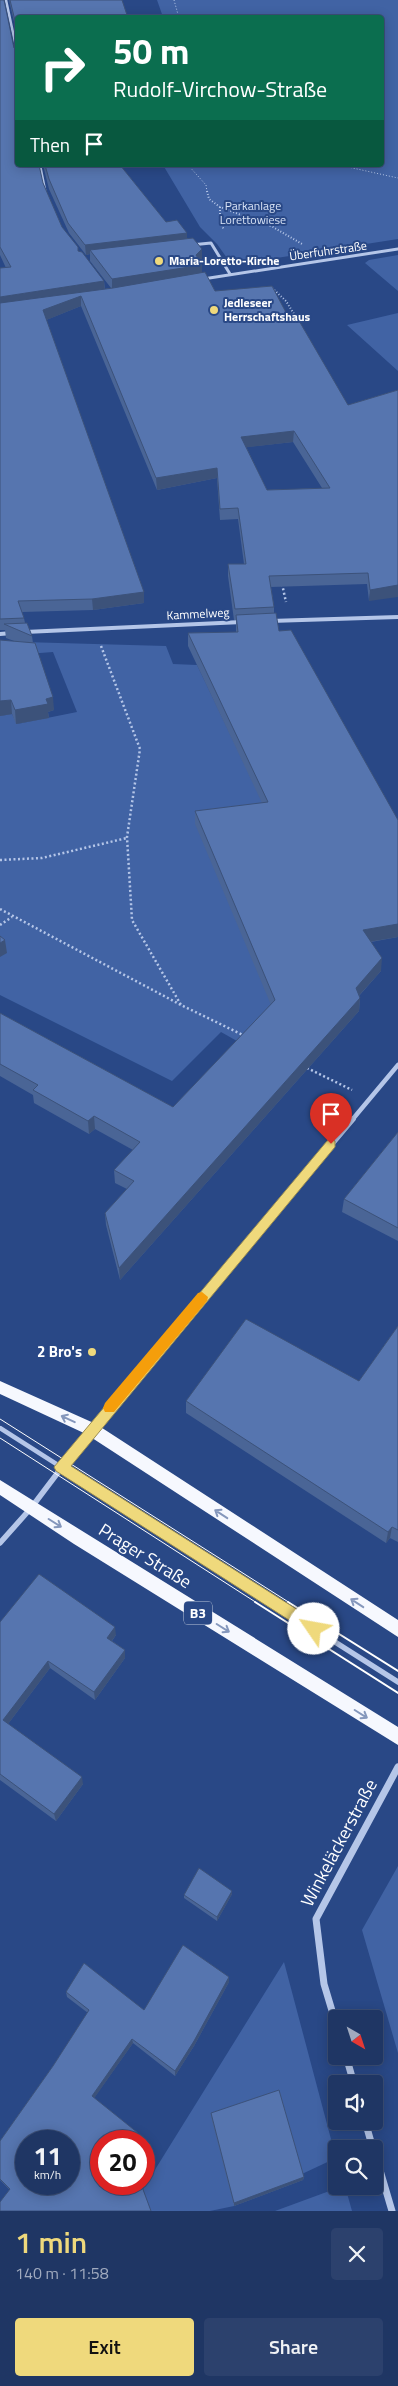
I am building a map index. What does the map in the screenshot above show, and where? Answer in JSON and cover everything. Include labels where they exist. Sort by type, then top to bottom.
[{"type":"main road","points":[[0,1387],[91,1430],[398,1629]]},
{"type":"main road","name":"Prager Straße","points":[[0,1487],[30,1508],[398,1737]]},
{"type":"street","points":[[6,0],[15,42]]},
{"type":"street","points":[[40,167],[45,191]]},
{"type":"street","points":[[185,246],[211,243],[230,274]]},
{"type":"street","name":"Überfuhrstraße","points":[[195,280],[398,249]]},
{"type":"street","points":[[262,621],[398,617]]},
{"type":"street","name":"Kammelweg","points":[[0,634],[244,622]]},
{"type":"street","points":[[0,1543],[91,1430],[398,1065]]},
{"type":"street","name":"Winkeläckerstraße","points":[[332,2010],[324,1984],[316,1919],[398,1767]]},
{"type":"street","points":[[383,2180],[392,2211]]},
{"type":"lane","points":[[0,1428],[398,1682]]},
{"type":"path","points":[[174,0],[178,15]]},
{"type":"path","points":[[190,167],[206,185],[209,199],[220,207],[273,227],[303,244]]},
{"type":"path","points":[[348,167],[398,178]]},
{"type":"path","points":[[253,271],[286,301],[301,325]]},
{"type":"path","points":[[94,629],[140,749],[127,838],[132,920],[181,1005]]},
{"type":"path","points":[[0,860],[42,858],[127,838]]},
{"type":"path","points":[[0,909],[181,1005],[250,1038]]},
{"type":"path","points":[[0,925],[12,917]]},
{"type":"path","points":[[307,1068],[369,1098]]},
{"type":"green space","name":"Parkanlage Lorettowiese","points":[[157,0],[398,0],[398,239],[232,265],[217,244],[200,227],[164,167],[384,167],[384,15],[162,15]]},
{"type":"green space","points":[[398,255],[398,291],[365,263],[369,260]]},
{"type":"green space","points":[[398,313],[398,371],[347,325]]},
{"type":"green space","points":[[23,642],[166,646],[173,664],[197,665],[269,815],[274,1013],[244,1045],[221,1032],[172,1081],[0,995],[0,716],[12,714],[17,724],[77,712],[53,652],[27,654]]},
{"type":"green space","points":[[398,1866],[398,2053],[362,1930]]},
{"type":"green space","points":[[284,1962],[331,2140],[328,2140],[328,2162],[234,2206],[210,2211],[151,2211],[145,2195],[155,2195],[155,2170]]},
{"type":"green space","points":[[328,2192],[328,2195],[348,2195],[352,2211],[275,2211]]},
{"type":"building","points":[[0,0],[4,0],[15,48],[15,167],[39,167],[43,183],[62,227],[78,247],[78,251],[82,252],[104,281],[0,297],[0,268],[11,267],[0,247]]},
{"type":"building","points":[[10,0],[122,0],[127,15],[15,15],[15,21]]},
{"type":"building","points":[[46,167],[122,167],[166,222],[177,220],[187,233],[85,245],[68,223]]},
{"type":"building","points":[[193,238],[202,249],[196,255],[202,265],[112,279],[90,250]]},
{"type":"building","points":[[205,272],[215,291],[272,286],[290,320],[298,319],[348,405],[398,390],[398,585],[370,590],[368,573],[269,576],[274,607],[235,609],[228,564],[246,564],[238,508],[220,509],[217,468],[156,478],[81,296],[43,310],[144,592],[92,599],[18,601],[24,618],[0,619],[0,303],[113,288]],"holes":[[[294,431],[330,488],[267,490],[241,437]]]},
{"type":"building","points":[[276,613],[279,631],[291,630],[398,820],[398,924],[363,930],[382,958],[356,988],[360,998],[119,1268],[105,1213],[134,1181],[114,1170],[140,1142],[94,1116],[88,1121],[33,1090],[38,1085],[0,1064],[0,1013],[173,1107],[275,1000],[195,811],[268,802],[188,633],[238,632],[236,615]]},
{"type":"building","points":[[27,623],[32,636],[4,624]]},
{"type":"building","points":[[0,640],[35,643],[53,697],[46,699],[48,704],[15,710],[11,700],[0,701]]},
{"type":"building","points":[[0,936],[5,940],[0,943]]},
{"type":"building","points":[[398,1132],[398,1228],[344,1199]]},
{"type":"building","points":[[246,1319],[359,1381],[398,1326],[398,1530],[392,1527],[388,1532],[186,1401]]},
{"type":"building","points":[[39,1574],[115,1627],[107,1638],[125,1650],[94,1692],[48,1661],[3,1720],[82,1777],[54,1814],[0,1774],[0,1622]]},
{"type":"building","points":[[199,1868],[232,1891],[217,1917],[184,1895]]},
{"type":"building","points":[[183,1945],[229,1977],[194,2041],[175,2071],[132,2039],[92,2096],[134,2130],[90,2130],[90,2195],[145,2195],[151,2211],[0,2211],[0,2202],[10,2189],[0,2179],[0,2141],[53,2066],[89,2010],[66,1992],[84,1963],[144,2010]]},
{"type":"building","points":[[279,2090],[304,2177],[234,2203],[211,2113]]},
{"type":"tram line","points":[[0,1419],[290,1603]]},
{"type":"tram line","points":[[0,1438],[257,1603]]},
{"type":"tram line","points":[[255,1602],[398,1693]]},
{"type":"tram line","points":[[288,1602],[398,1671]]},
{"type":"slow traffic","points":[[109,1408],[202,1297]]},
{"type":"place","name":"Maria-Loretto-Kirche","points":[[159,261]]},
{"type":"place","name":"Jedleseer Herrschaftshaus","points":[[214,310]]},
{"type":"place","name":"2 Bro's","points":[[92,1352]]},
{"type":"route","points":[[314,1629],[61,1467],[331,1144]]}]
